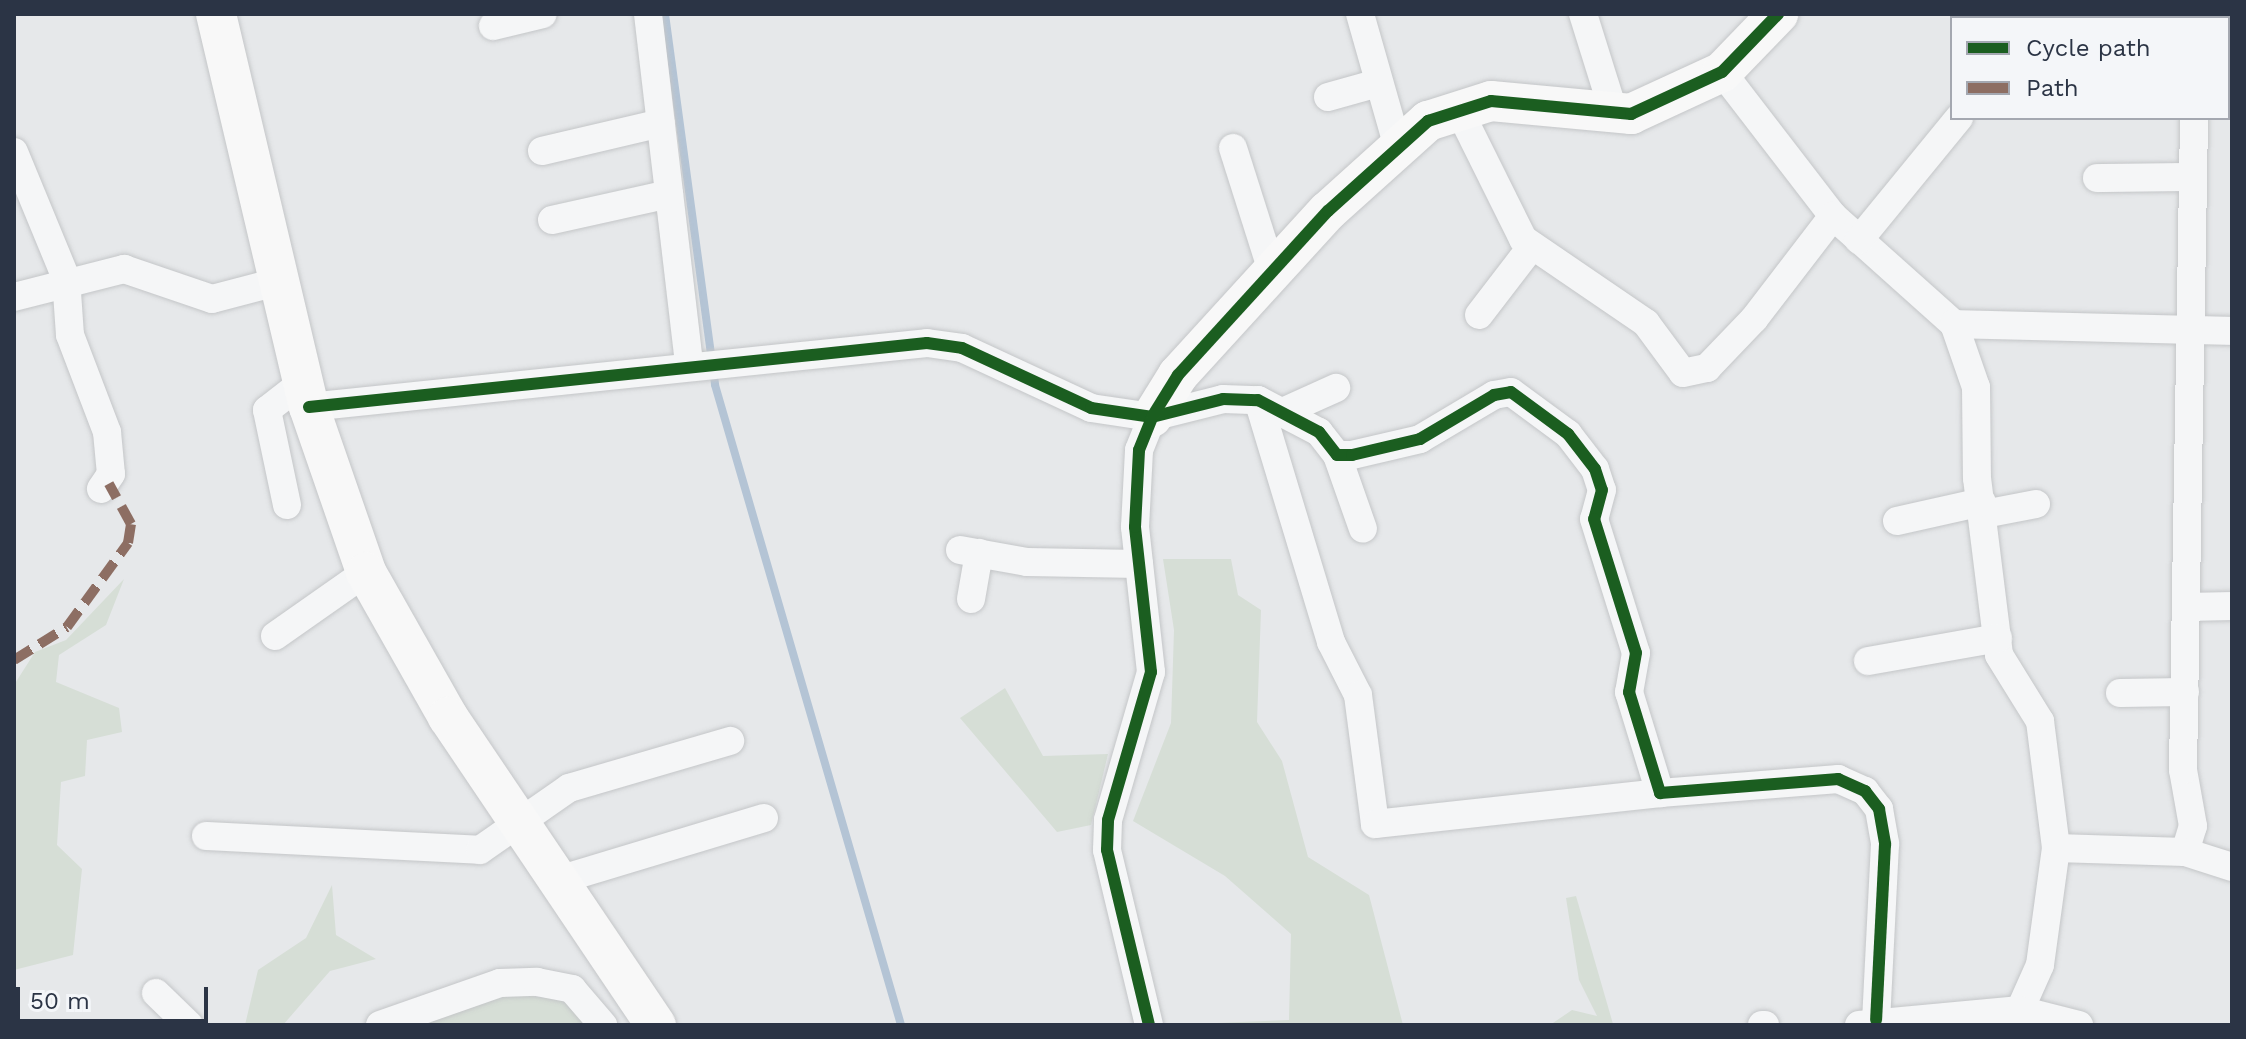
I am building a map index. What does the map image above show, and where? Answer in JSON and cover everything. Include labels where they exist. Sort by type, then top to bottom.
[{"type":"street","points":[[216,14],[277,282],[306,394],[366,572],[421,674],[517,820],[562,879],[656,1025]]},
{"type":"street","points":[[493,26],[543,14]]},
{"type":"street","points":[[648,14],[669,194],[703,363]]},
{"type":"street","points":[[1360,14],[1398,147]]},
{"type":"street","points":[[1583,14],[1615,116]]},
{"type":"street","points":[[1149,1025],[1107,850],[1108,820],[1151,672],[1139,564],[1139,450],[1152,417],[1178,375],[1272,271],[1398,147],[1458,108],[1491,101],[1615,116],[1666,102],[1722,72],[1778,14]]},
{"type":"street","points":[[1722,72],[1833,216],[1954,324],[1976,387],[1983,508],[1999,655],[2040,721],[2056,848],[2040,965],[2020,1010]]},
{"type":"street","points":[[1328,97],[1378,83]]},
{"type":"street","points":[[1458,108],[1483,167],[1532,246],[1646,323],[1683,373],[1707,368],[1754,319],[1833,216]]},
{"type":"street","points":[[1859,240],[1957,120]]},
{"type":"street","points":[[2185,852],[2193,826],[2183,770],[2194,120]]},
{"type":"street","points":[[542,151],[661,123]]},
{"type":"street","points":[[1233,148],[1272,271]]},
{"type":"street","points":[[14,152],[66,278],[70,335],[107,432],[111,474],[101,489]]},
{"type":"street","points":[[2097,178],[2193,177]]},
{"type":"street","points":[[552,220],[669,194]]},
{"type":"street","points":[[1479,315],[1532,246]]},
{"type":"street","points":[[14,297],[66,278],[124,269],[212,299],[277,282]]},
{"type":"street","points":[[1954,324],[2232,331]]},
{"type":"street","points":[[287,505],[267,410],[306,394],[927,343],[962,348],[1091,408],[1152,417],[1223,399],[1258,400],[1287,410],[1337,455],[1363,529]]},
{"type":"street","points":[[1287,410],[1336,388]]},
{"type":"street","points":[[1337,455],[1420,439],[1494,395],[1511,392],[1568,434],[1602,490],[1594,519],[1636,653],[1629,692],[1660,793]]},
{"type":"street","points":[[1258,400],[1331,642],[1358,695],[1375,824],[1660,793],[1838,779],[1865,791],[1879,809],[1885,844],[1868,1023],[2020,1010],[2079,1025]]},
{"type":"street","points":[[1897,521],[1983,508],[2036,504]]},
{"type":"street","points":[[971,599],[970,552],[1027,562],[1139,564]]},
{"type":"street","points":[[275,636],[366,572]]},
{"type":"street","points":[[2187,607],[2232,606]]},
{"type":"street","points":[[1868,661],[1998,638]]},
{"type":"street","points":[[2120,693],[2185,692]]},
{"type":"street","points":[[206,836],[451,853],[480,850],[517,820],[569,788],[730,741]]},
{"type":"street","points":[[562,879],[764,818]]},
{"type":"street","points":[[2056,848],[2185,852],[2232,867]]},
{"type":"street","points":[[380,1025],[500,983],[537,982],[572,989],[603,1025]]},
{"type":"street","points":[[156,993],[189,1025]]},
{"type":"shaded area","points":[[1163,559],[1231,559],[1238,595],[1261,610],[1257,722],[1282,761],[1308,857],[1369,895],[1403,1025],[1167,1025],[1289,1020],[1291,934],[1225,876],[1133,821],[1171,723],[1174,630]]},
{"type":"shaded area","points":[[124,579],[106,625],[59,655],[56,682],[119,708],[122,732],[87,740],[85,776],[61,782],[57,845],[82,869],[73,955],[14,970],[14,685],[35,652],[66,640]]},
{"type":"shaded area","points":[[1005,688],[1043,756],[1108,754],[1091,825],[1057,832],[960,718]]},
{"type":"shaded area","points":[[332,885],[336,935],[376,959],[330,971],[283,1025],[245,1025],[258,970],[306,938]]},
{"type":"shaded area","points":[[1576,896],[1613,1025],[1550,1025],[1572,1010],[1597,1016],[1579,980],[1566,898]]},
{"type":"shaded area","points":[[505,994],[565,999],[591,1025],[404,1025]]},
{"type":"waterway","points":[[665,14],[715,385],[901,1025]]},
{"type":"marked path","points":[[14,660],[67,627],[128,543],[131,524],[109,484]]},
{"type":"cycle path","points":[[1149,1025],[1107,850],[1108,820],[1151,672],[1135,527],[1139,450],[1152,417],[1178,375],[1328,211],[1428,121],[1491,101],[1631,114],[1722,72],[1778,14]]},
{"type":"cycle path","points":[[309,407],[927,343],[962,348],[1091,408],[1152,417],[1223,399],[1258,400],[1319,432],[1337,455],[1352,455],[1420,439],[1494,395],[1511,392],[1568,434],[1595,469],[1602,490],[1594,519],[1636,653],[1629,692],[1660,793],[1838,779],[1865,791],[1879,809],[1885,844],[1876,1020]]}]
